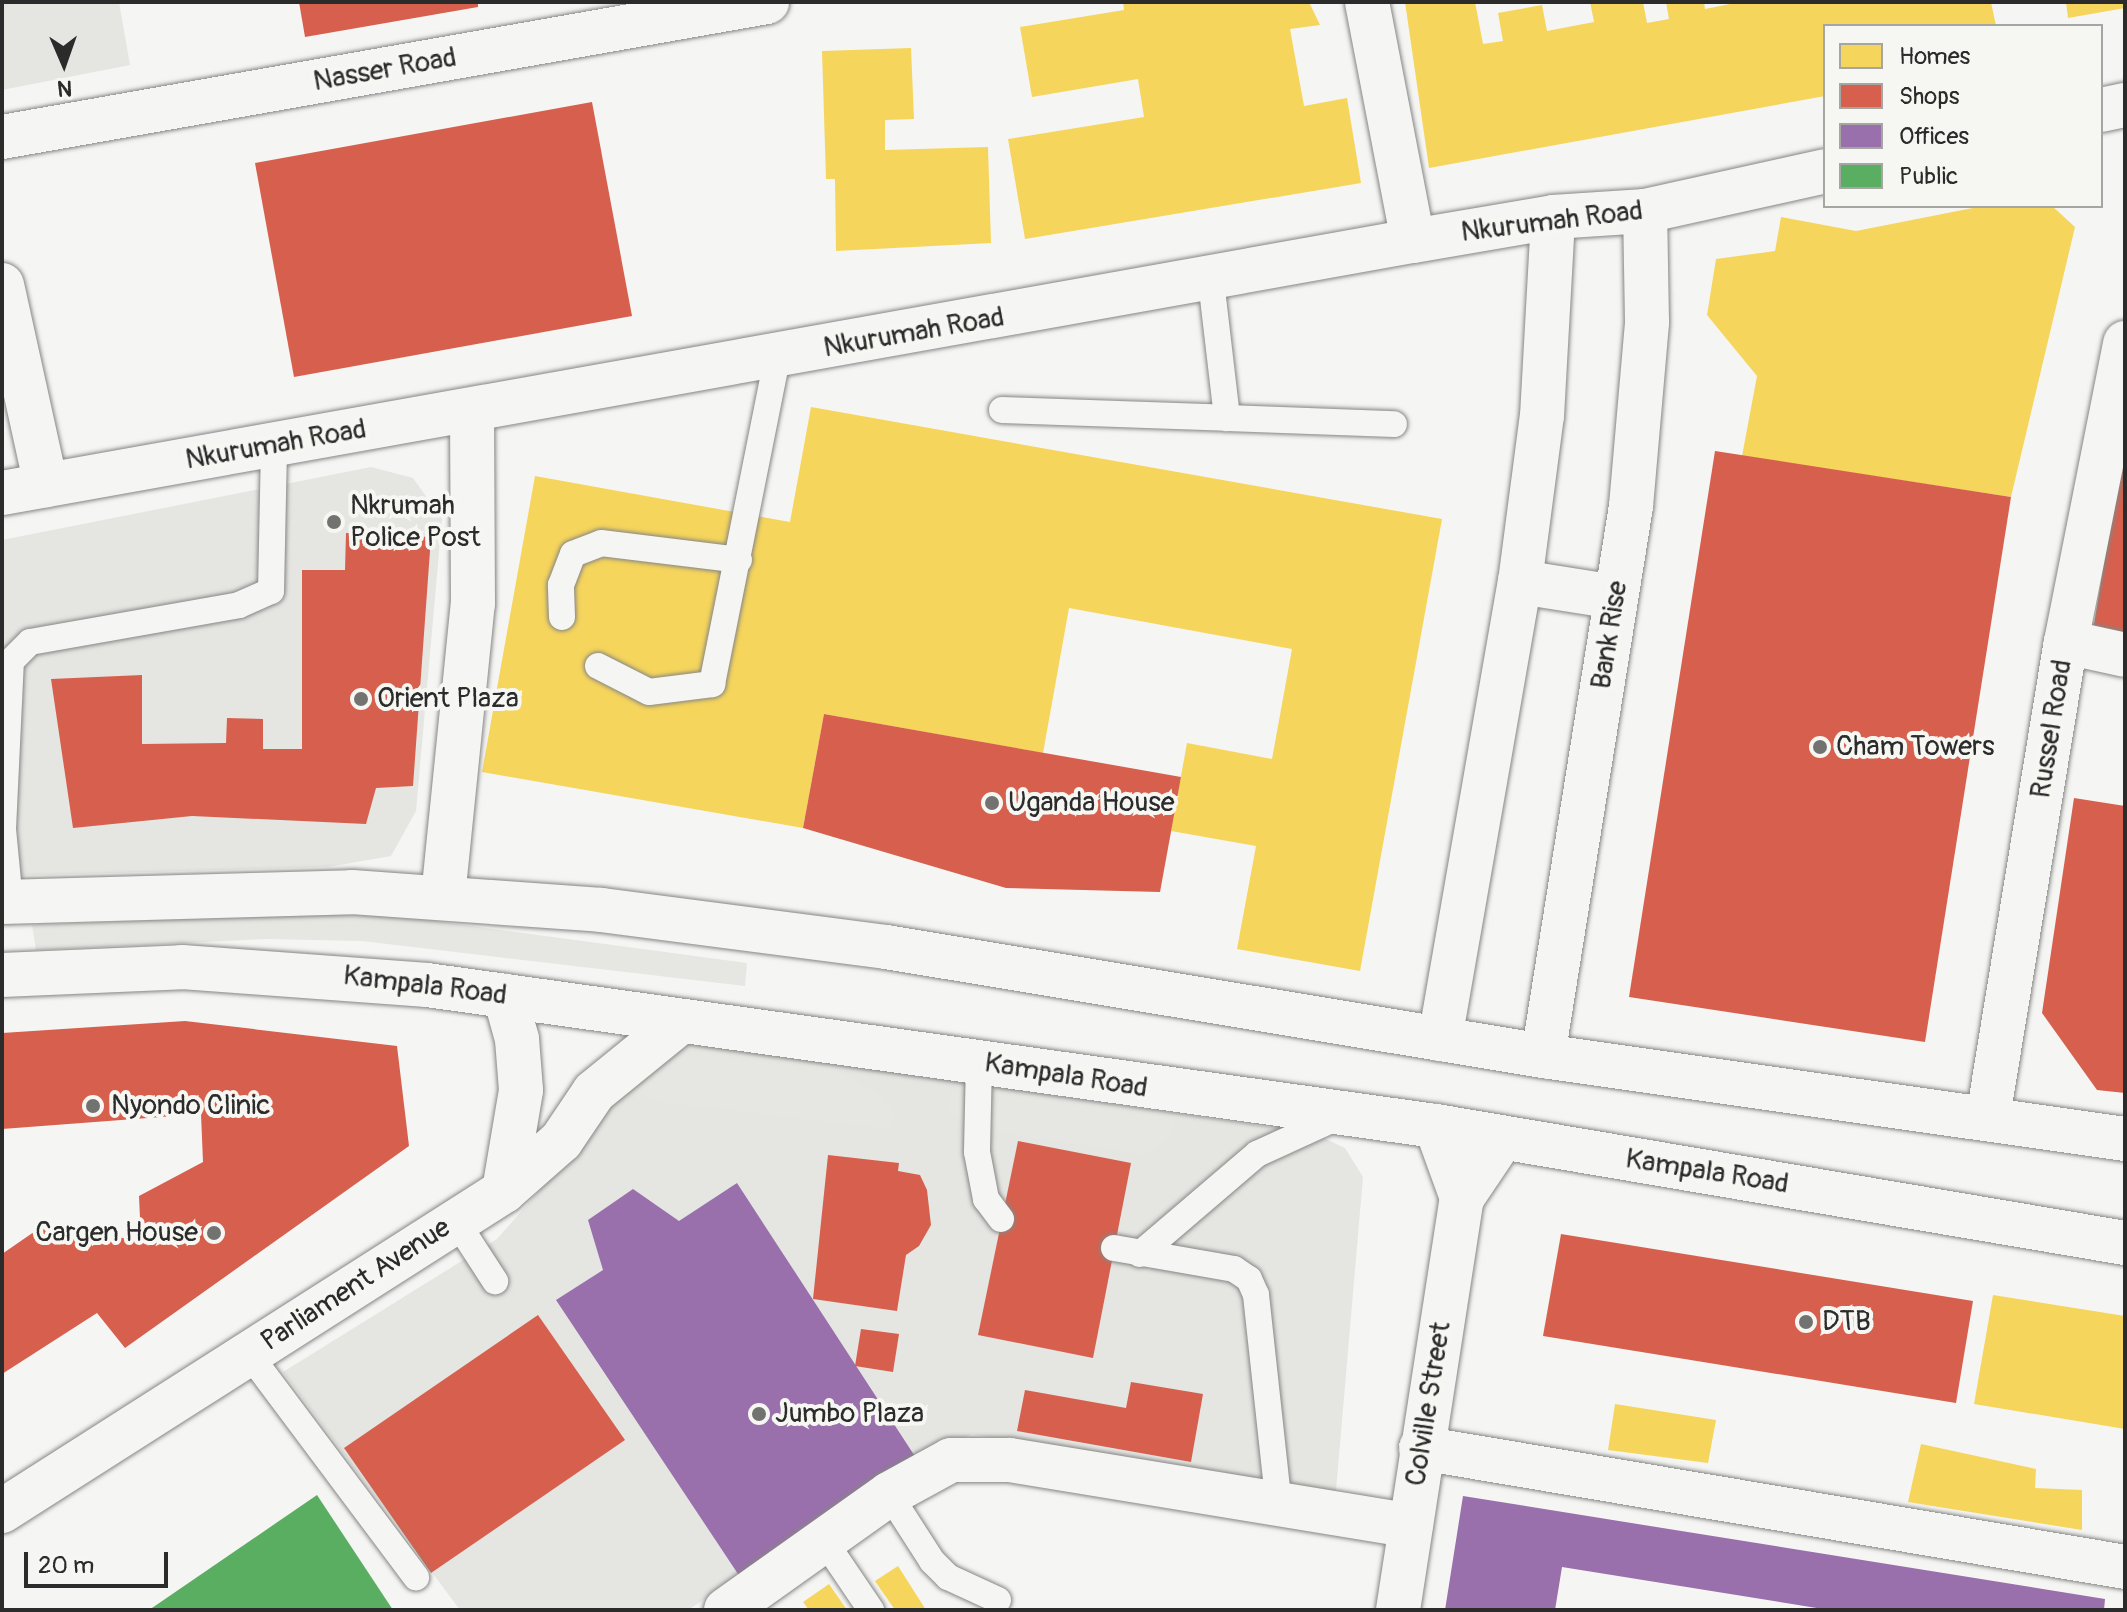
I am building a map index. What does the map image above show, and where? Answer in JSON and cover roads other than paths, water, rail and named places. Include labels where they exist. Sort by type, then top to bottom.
[{"type":"street","name":"Nasser Road","points":[[2,137],[767,2]]},
{"type":"street","points":[[1367,2],[1413,241]]},
{"type":"street","points":[[2103,110],[2125,105]]},
{"type":"street","name":"Nkurumah Road","points":[[2,493],[1211,281],[1413,241],[1553,217],[1645,211],[1823,171]]},
{"type":"street","name":"Bank Rise","points":[[1543,1056],[1616,597],[1642,401],[1645,211]]},
{"type":"street","points":[[1440,1039],[1520,582],[1542,416],[1553,217]]},
{"type":"street","points":[[2,285],[46,485]]},
{"type":"street","name":"Russel Road","points":[[1988,1117],[2066,642],[2125,343]]},
{"type":"street","points":[[443,897],[473,604],[472,411]]},
{"type":"street","points":[[1520,582],[1616,597]]},
{"type":"street","points":[[2066,642],[2125,655]]},
{"type":"street","points":[[6,902],[241,893],[443,897],[601,910],[872,945],[1543,1056],[1988,1117],[2125,1139]]},
{"type":"street","name":"Kampala Road","points":[[2,975],[182,967],[345,975],[1436,1126],[1501,1140],[2125,1243]]},
{"type":"street","points":[[504,1191],[521,1090],[517,1039],[505,996]]},
{"type":"street","name":"Parliament Avenue","points":[[2,1511],[504,1191],[561,1141],[594,1092],[679,1023]]},
{"type":"street","name":"Colville Street","points":[[1436,1126],[1462,1198]]},
{"type":"street","name":"Colville Street","points":[[1398,1610],[1462,1198],[1501,1140]]},
{"type":"street","points":[[1421,1448],[2125,1567]]},
{"type":"street","points":[[726,1610],[889,1494],[951,1460],[1010,1460],[1279,1508],[1411,1526]]},
{"type":"lane","points":[[1211,281],[1227,418]]},
{"type":"lane","points":[[598,666],[649,692],[712,684],[777,358]]},
{"type":"lane","points":[[1002,410],[1394,424]]},
{"type":"lane","points":[[6,902],[3,829],[11,661],[30,642],[239,605],[271,591],[274,445]]},
{"type":"lane","points":[[562,617],[561,585],[573,554],[601,543],[739,560]]},
{"type":"lane","points":[[979,1062],[977,1152],[986,1199],[1001,1219]]},
{"type":"lane","points":[[1140,1254],[1257,1154],[1343,1114]]},
{"type":"lane","points":[[456,1221],[495,1281]]},
{"type":"lane","points":[[1114,1248],[1234,1269],[1249,1279],[1256,1295],[1279,1508]]},
{"type":"lane","points":[[249,1354],[416,1577]]},
{"type":"lane","points":[[889,1494],[932,1561],[948,1577],[998,1600]]},
{"type":"lane","points":[[823,1539],[871,1610]]},
{"type":"place","name":"Nkrumah Police Post","points":[[334,522]]},
{"type":"place","name":"Orient Plaza","points":[[361,699]]},
{"type":"place","name":"Cham Towers","points":[[1820,747]]},
{"type":"place","name":"Uganda House","points":[[992,803]]},
{"type":"place","name":"Nyondo Clinic","points":[[93,1106]]},
{"type":"place","name":"Cargen House","points":[[214,1233]]},
{"type":"place","name":"DTB","points":[[1806,1322]]},
{"type":"place","name":"Jumbo Plaza","points":[[759,1414]]}]
